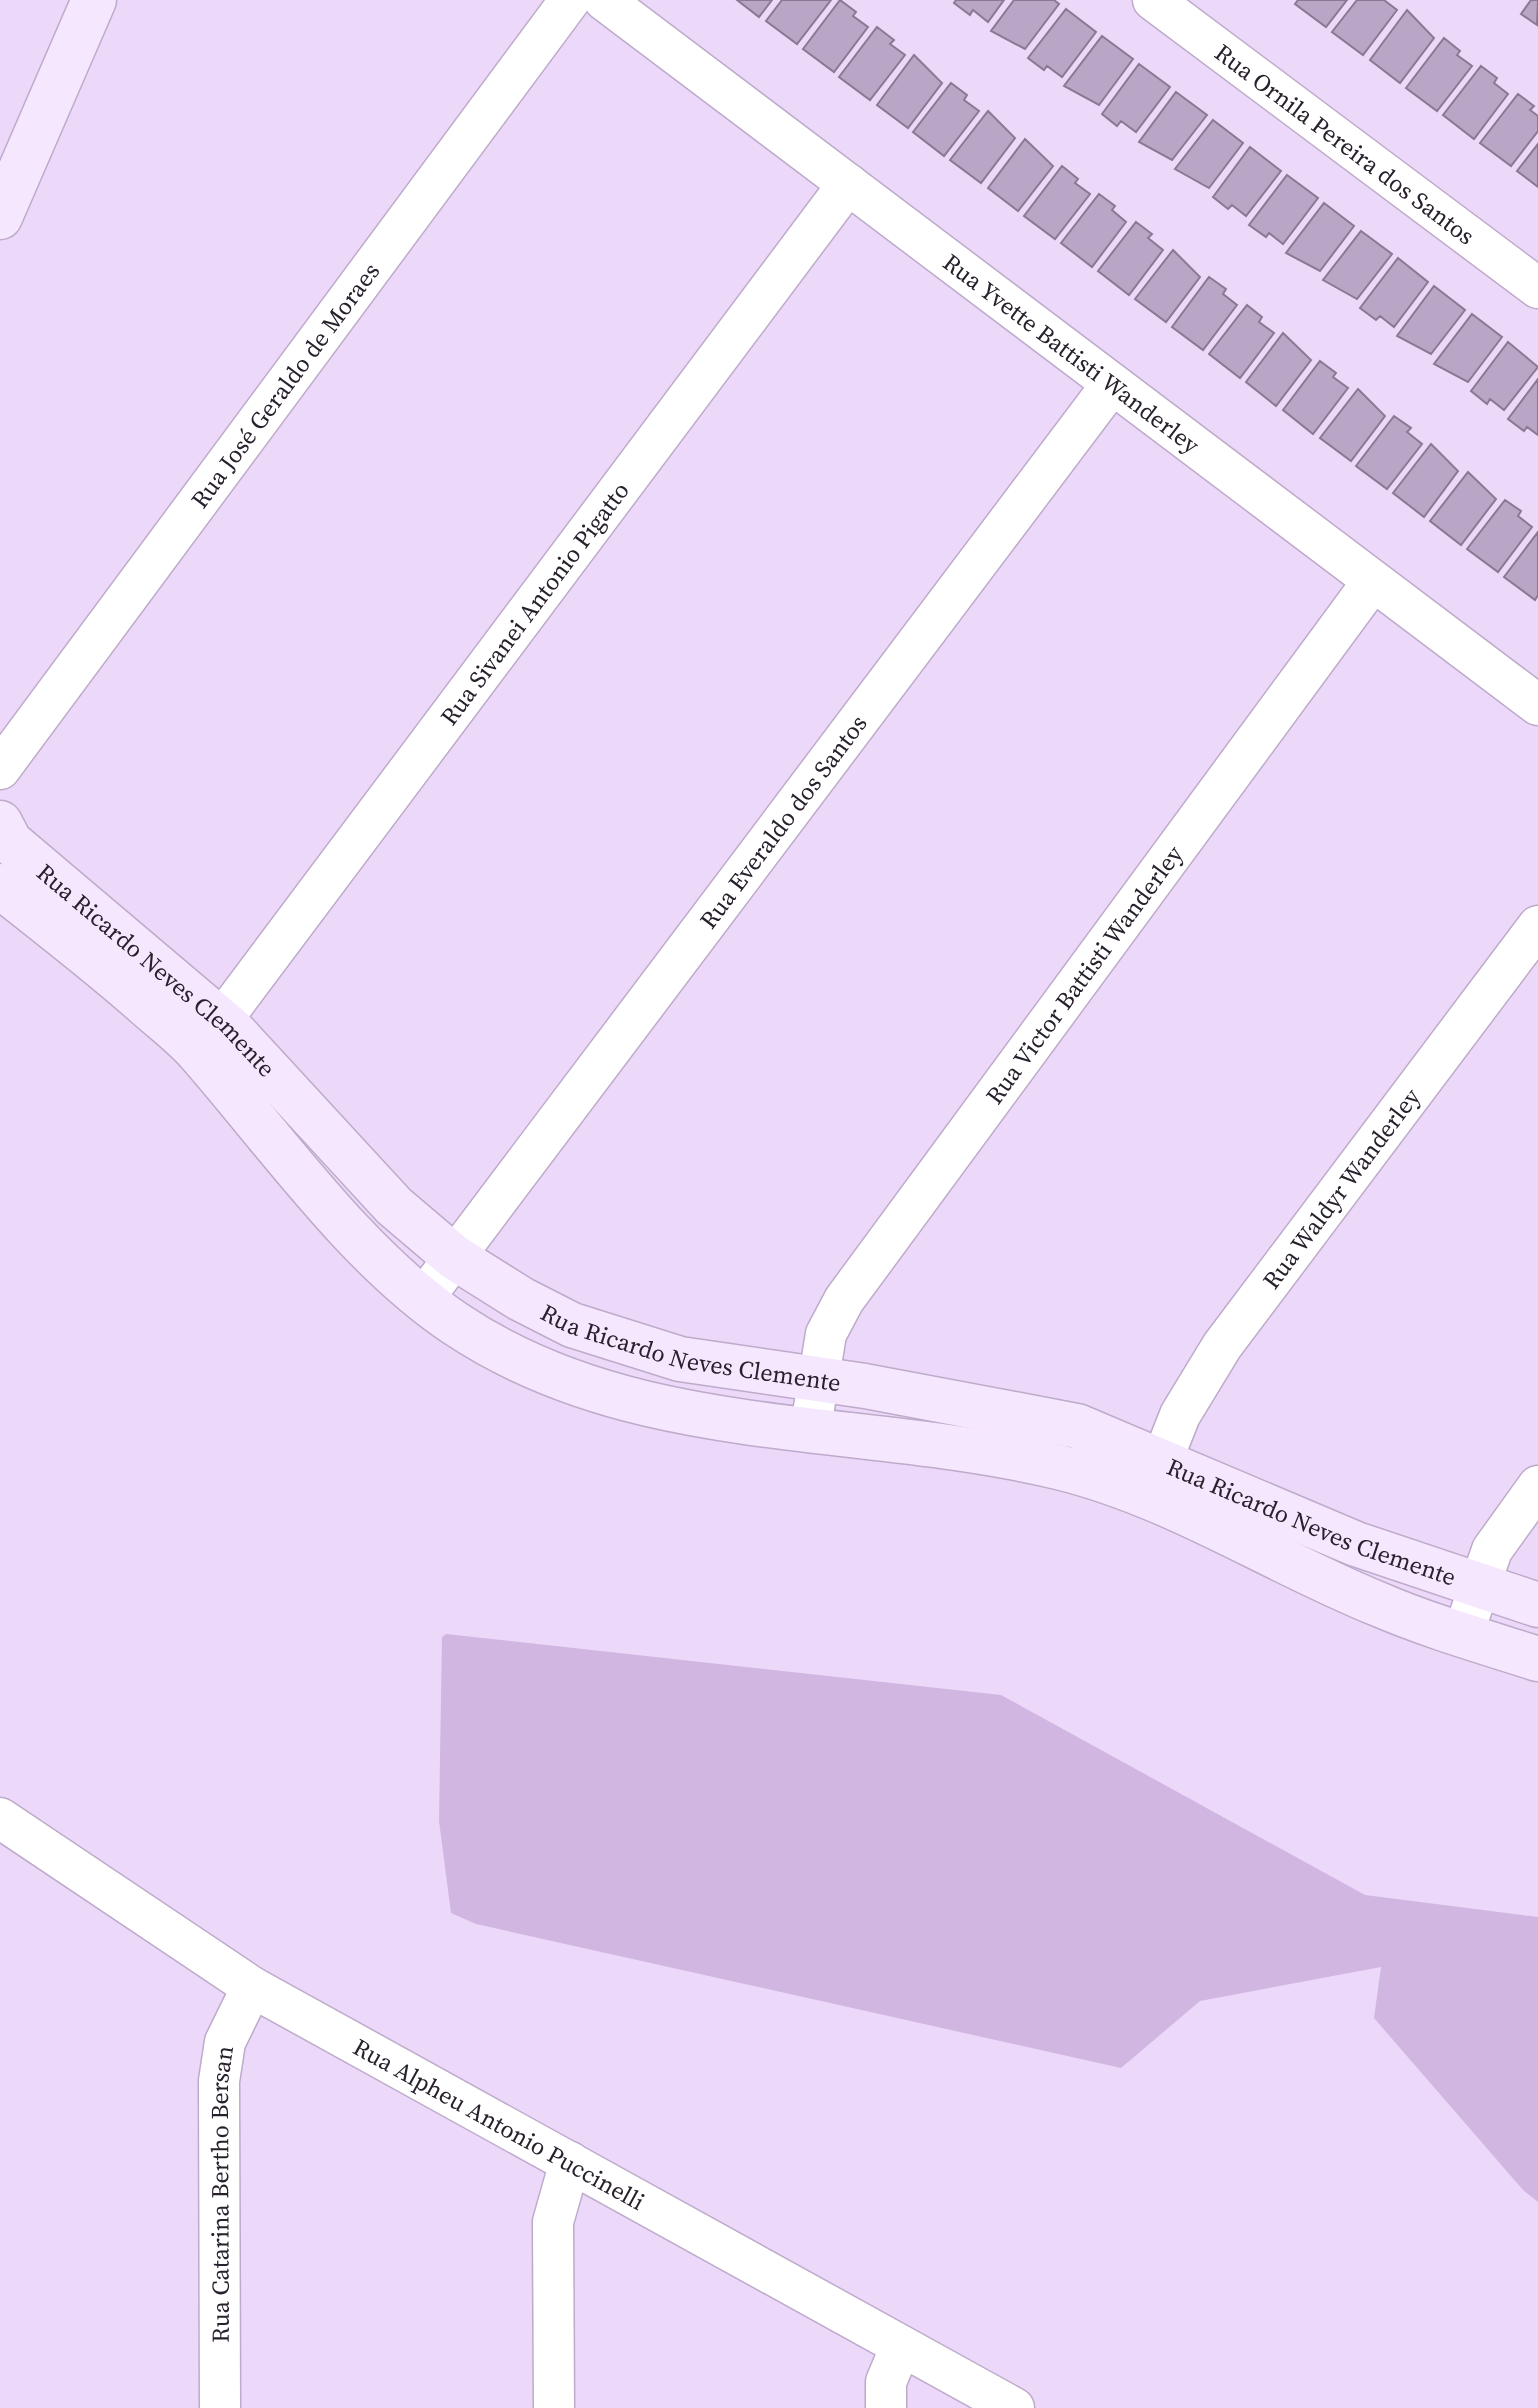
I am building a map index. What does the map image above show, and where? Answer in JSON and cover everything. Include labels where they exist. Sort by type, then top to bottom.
[{"type":"street","points":[[0,217],[94,0]]},
{"type":"street","name":"Rua José Geraldo de Moraes","points":[[0,769],[570,0]]},
{"type":"street","name":"Rua Yvette Battisti Wanderley","points":[[604,0],[1538,705]]},
{"type":"street","name":"Rua Ornila Pereira dos Santos","points":[[1153,0],[1538,288]]},
{"type":"street","name":"Rua Sivanei Antonio Pigatto","points":[[208,1035],[848,184]]},
{"type":"street","name":"Rua Everaldo dos Santos","points":[[423,1299],[1112,384]]},
{"type":"street","name":"Rua Victor Battisti Wanderley","points":[[810,1432],[826,1334],[844,1300],[1373,581]]},
{"type":"street","name":"Rua Ricardo Neves Clemente","points":[[0,823],[10,842],[208,1035],[394,1206],[454,1257],[521,1299],[572,1325],[680,1359],[818,1379],[1077,1426],[1154,1478],[1377,1604],[1538,1659]]},
{"type":"street","name":"Rua Ricardo Neves Clemente","points":[[0,886],[107,970],[208,1035],[270,1142],[423,1299],[488,1344],[559,1376],[676,1413],[1154,1478],[1538,1605]]},
{"type":"street","name":"Rua Waldyr Wanderley","points":[[1154,1478],[1180,1415],[1222,1346],[1538,926]]},
{"type":"street","points":[[1463,1634],[1492,1550],[1538,1486]]},
{"type":"street","name":"Rua Alpheu Antonio Puccinelli","points":[[0,1818],[252,1987],[1014,2408]]},
{"type":"street","name":"Rua Catarina Bertho Bersan","points":[[220,2408],[219,2081],[225,2042],[252,1987]]},
{"type":"street","points":[[554,2408],[553,2222],[570,2162]]},
{"type":"street","points":[[886,2408],[886,2382],[901,2346]]},
{"type":"shaded area","points":[[446,1634],[1001,1695],[1365,1895],[1538,1917],[1538,2202],[1523,2190],[1374,2018],[1381,1967],[1200,2001],[1121,2068],[476,1924],[451,1913],[439,1821],[442,1637]]},
{"type":"building","points":[[737,0],[772,0],[759,17]]},
{"type":"building","points":[[782,0],[831,0],[797,44],[766,21]]},
{"type":"building","points":[[840,0],[856,12],[853,16],[868,27],[834,72],[803,49]]},
{"type":"building","points":[[956,0],[1004,0],[988,22],[973,10],[970,15],[954,3]]},
{"type":"building","points":[[1014,0],[1054,0],[1059,4],[1025,49],[991,31]]},
{"type":"building","points":[[1298,0],[1347,0],[1326,27],[1295,4]]},
{"type":"building","points":[[1357,0],[1384,0],[1397,10],[1363,55],[1332,32]]},
{"type":"building","points":[[1531,0],[1538,0],[1537,25],[1521,14]]},
{"type":"building","points":[[1066,9],[1096,32],[1062,77],[1047,66],[1044,70],[1028,58]]},
{"type":"building","points":[[1407,10],[1434,38],[1400,83],[1370,60]]},
{"type":"building","points":[[877,27],[894,40],[890,44],[905,55],[870,100],[839,77]]},
{"type":"building","points":[[1102,36],[1133,59],[1099,105],[1064,86]]},
{"type":"building","points":[[1444,38],[1460,51],[1457,55],[1472,66],[1437,111],[1406,88]]},
{"type":"building","points":[[914,55],[942,83],[908,128],[877,105]]},
{"type":"building","points":[[1139,64],[1170,87],[1136,132],[1121,121],[1117,126],[1102,114]]},
{"type":"building","points":[[1481,66],[1497,78],[1494,83],[1508,94],[1474,139],[1443,115]]},
{"type":"building","points":[[951,83],[967,95],[964,100],[979,111],[944,156],[913,132]]},
{"type":"building","points":[[1176,92],[1207,115],[1172,160],[1139,142]]},
{"type":"building","points":[[1518,94],[1534,106],[1530,110],[1538,116],[1538,131],[1511,166],[1480,143]]},
{"type":"building","points":[[988,111],[1015,138],[981,183],[950,160]]},
{"type":"building","points":[[1213,120],[1243,143],[1209,188],[1175,169]]},
{"type":"building","points":[[1025,139],[1053,166],[1018,211],[988,188]]},
{"type":"building","points":[[1538,144],[1538,187],[1517,171]]},
{"type":"building","points":[[1250,147],[1281,171],[1246,216],[1232,205],[1228,209],[1213,197]]},
{"type":"building","points":[[1062,166],[1078,179],[1075,183],[1090,194],[1055,239],[1024,216]]},
{"type":"building","points":[[1287,175],[1318,198],[1283,244],[1269,233],[1266,237],[1249,225]]},
{"type":"building","points":[[1099,194],[1115,206],[1112,210],[1126,222],[1092,267],[1061,243]]},
{"type":"building","points":[[1324,203],[1354,226],[1320,271],[1286,253]]},
{"type":"building","points":[[1136,222],[1152,234],[1148,238],[1163,250],[1129,295],[1098,271]]},
{"type":"building","points":[[1361,231],[1392,254],[1357,299],[1323,280]]},
{"type":"building","points":[[1173,250],[1200,277],[1166,322],[1135,299]]},
{"type":"building","points":[[1398,258],[1428,282],[1394,327],[1380,316],[1376,320],[1360,308]]},
{"type":"building","points":[[1209,277],[1226,289],[1223,294],[1237,305],[1203,350],[1172,327]]},
{"type":"building","points":[[1434,286],[1465,310],[1431,354],[1397,336]]},
{"type":"building","points":[[1247,305],[1262,317],[1259,322],[1274,333],[1240,378],[1209,354]]},
{"type":"building","points":[[1472,314],[1502,337],[1468,382],[1434,364]]},
{"type":"building","points":[[1283,333],[1311,360],[1276,406],[1246,382]]},
{"type":"building","points":[[1508,342],[1538,367],[1504,410],[1490,399],[1487,404],[1471,391]]},
{"type":"building","points":[[1320,361],[1336,373],[1333,377],[1348,388],[1313,434],[1283,410]]},
{"type":"building","points":[[1538,379],[1538,435],[1527,427],[1524,431],[1508,419]]},
{"type":"building","points":[[1358,389],[1385,416],[1351,461],[1320,438]]},
{"type":"building","points":[[1394,416],[1411,428],[1407,432],[1422,444],[1387,489],[1356,466]]},
{"type":"building","points":[[1431,444],[1458,471],[1424,517],[1393,493]]},
{"type":"building","points":[[1468,472],[1496,499],[1461,545],[1430,521]]},
{"type":"building","points":[[1505,500],[1521,511],[1518,516],[1532,527],[1498,572],[1467,549]]},
{"type":"building","points":[[1538,532],[1538,595],[1535,600],[1504,577]]}]
